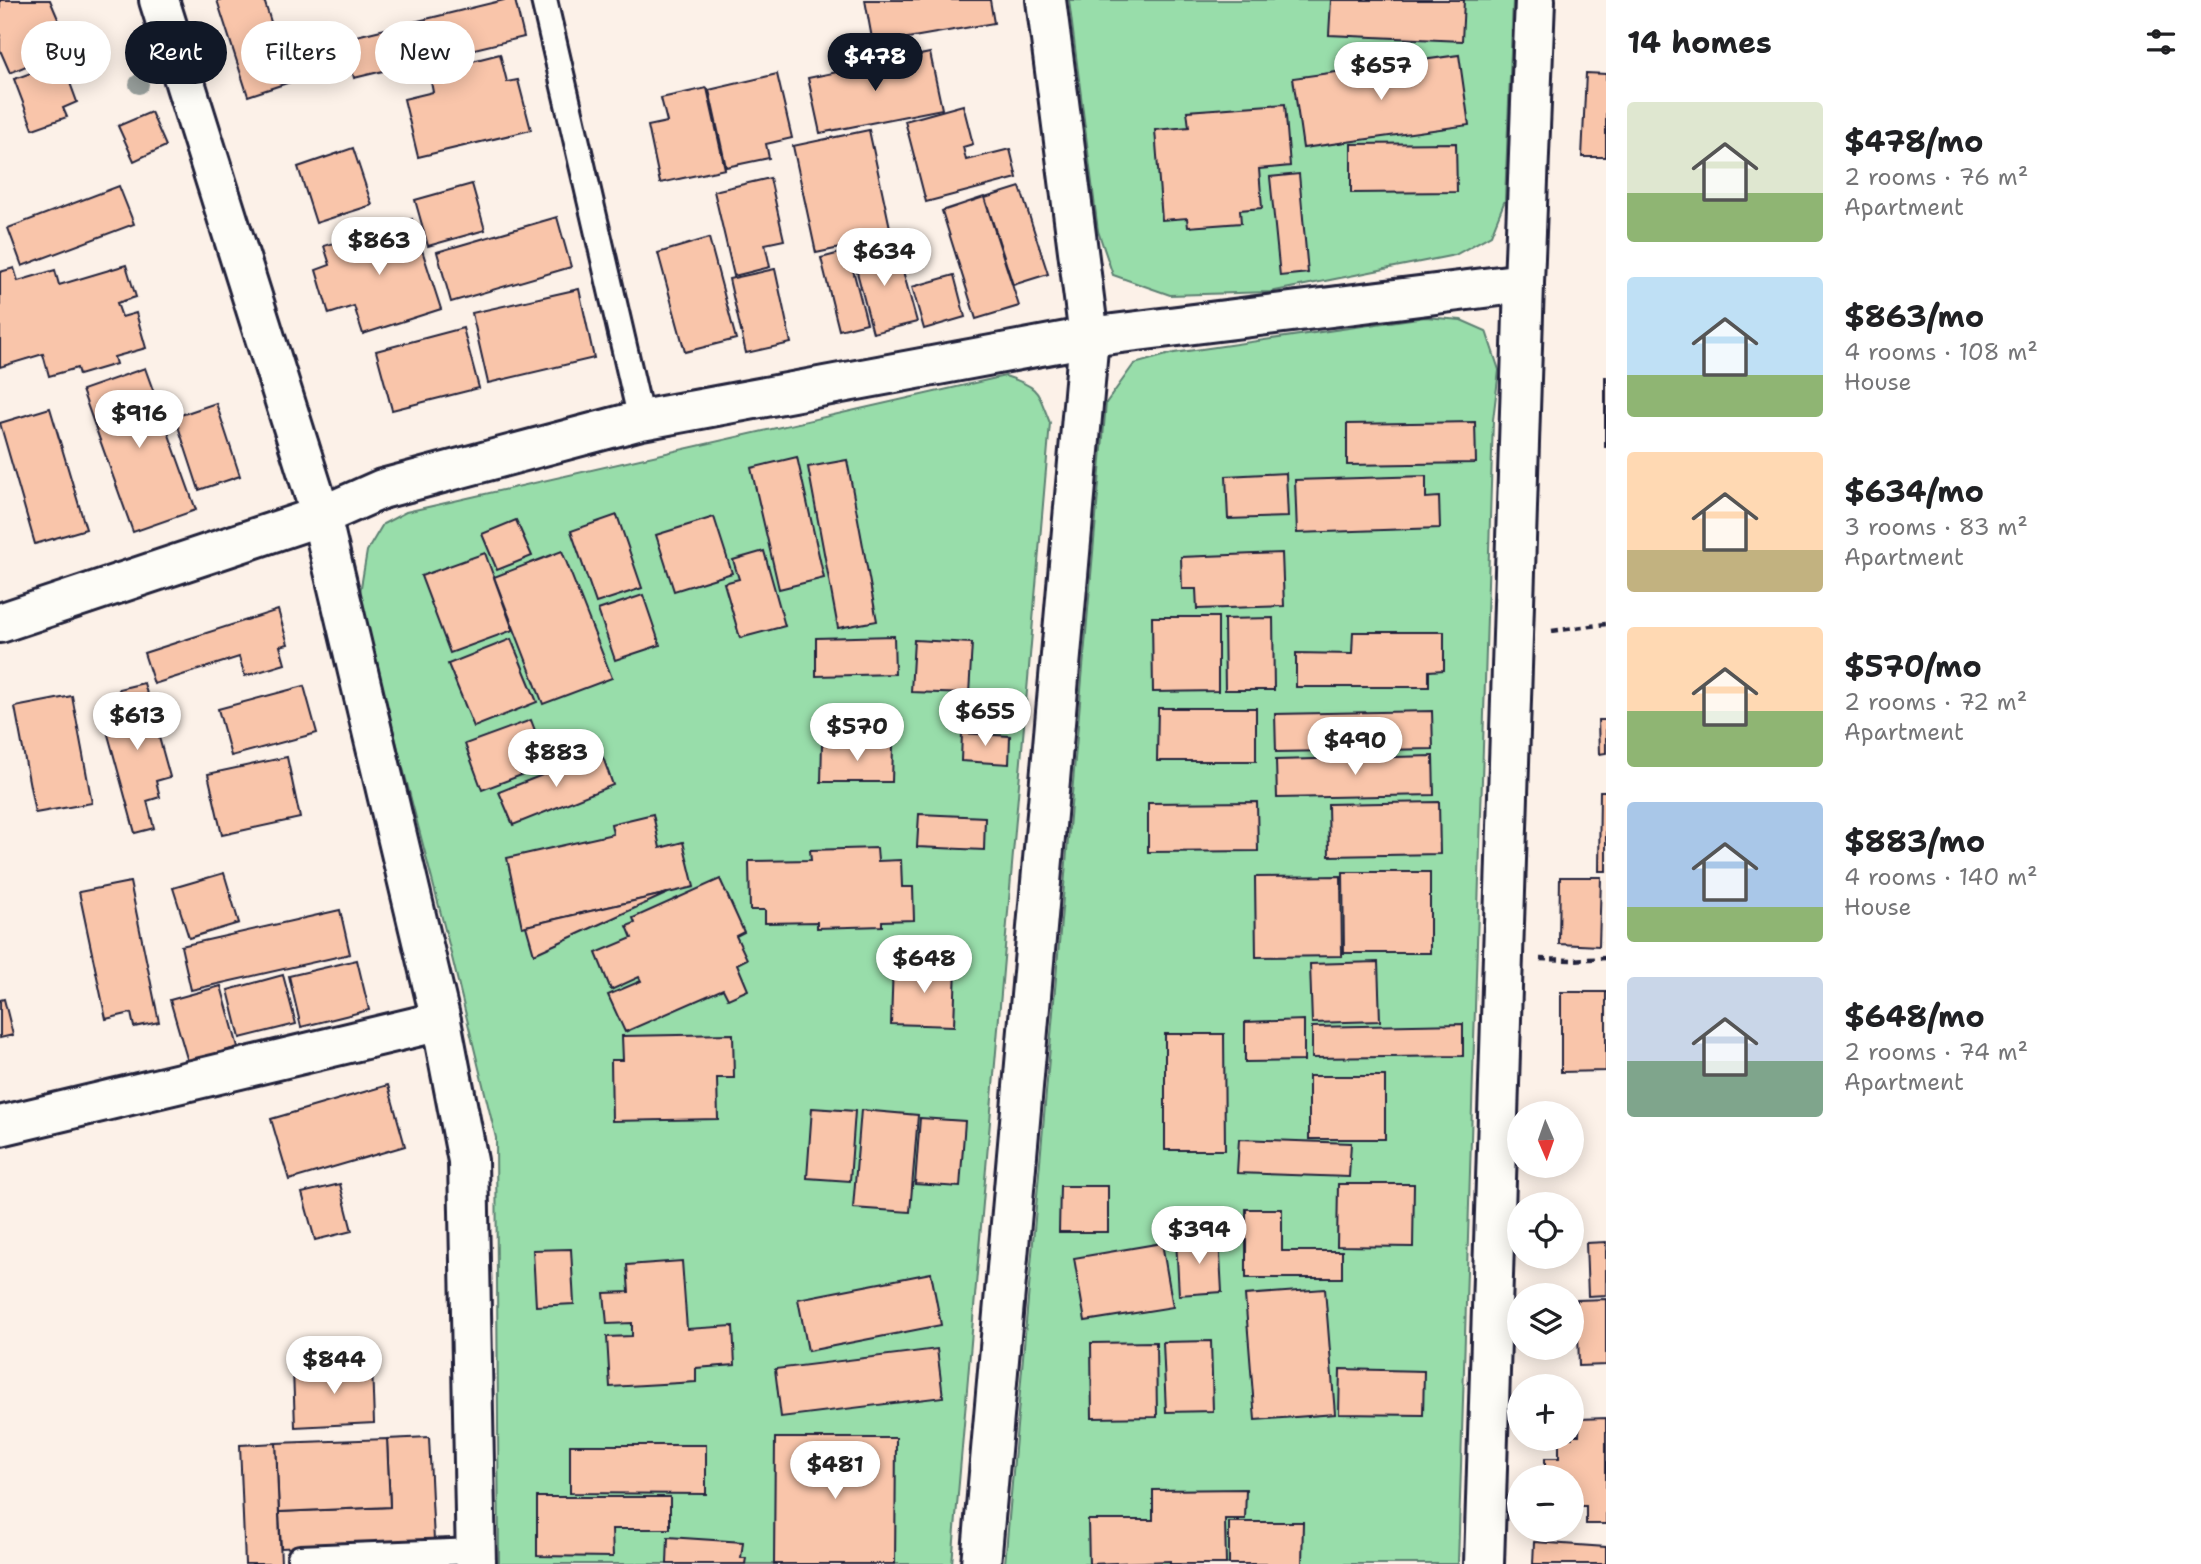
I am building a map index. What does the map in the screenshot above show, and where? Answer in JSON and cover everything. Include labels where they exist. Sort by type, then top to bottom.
[{"type":"street","points":[[159,0],[321,516],[441,1021],[468,1161],[476,1557]]},
{"type":"street","points":[[981,1564],[1089,337],[1046,0]]},
{"type":"street","points":[[1484,1564],[1535,0]]},
{"type":"street","points":[[0,623],[321,516],[382,489],[641,420],[1089,337],[1524,283]]},
{"type":"street","points":[[0,1126],[441,1021]]},
{"type":"lane","points":[[544,0],[641,420]]},
{"type":"lane","points":[[300,1558],[476,1557]]},
{"type":"path","points":[[1513,637],[1606,624]]},
{"type":"path","points":[[1503,958],[1606,958]]},
{"type":"green space","points":[[1069,0],[1513,0],[1505,200],[1491,235],[1455,255],[1270,292],[1170,295],[1113,275],[1098,231]]},
{"type":"green space","points":[[1425,317],[1461,320],[1486,331],[1499,370],[1493,420],[1458,1564],[1005,1564],[1106,403],[1134,364],[1174,353]]},
{"type":"green space","points":[[1005,376],[1025,383],[1036,392],[1050,423],[952,1564],[499,1564],[496,1138],[359,599],[367,551],[383,524],[406,512]]},
{"type":"building","points":[[0,0],[50,0],[59,21],[21,21],[21,68],[10,73],[0,50]]},
{"type":"building","points":[[217,0],[264,0],[271,21],[241,21],[241,74],[227,31],[227,21],[224,21]]},
{"type":"building","points":[[504,0],[515,0],[524,37],[475,49],[475,21],[418,21]]},
{"type":"building","points":[[865,0],[990,0],[994,23],[873,44]]},
{"type":"building","points":[[1331,0],[1464,0],[1462,41],[1329,35]]},
{"type":"building","points":[[375,31],[375,73],[361,76],[361,35]]},
{"type":"building","points":[[930,53],[942,109],[820,133],[808,78]]},
{"type":"building","points":[[500,54],[507,82],[518,80],[531,130],[418,157],[404,99],[433,92],[431,84],[475,84],[475,60]]},
{"type":"building","points":[[1459,55],[1469,125],[1303,148],[1293,78]]},
{"type":"building","points":[[1586,73],[1606,74],[1606,157],[1582,157]]},
{"type":"building","points":[[777,74],[792,138],[766,144],[769,158],[726,167],[709,90]]},
{"type":"building","points":[[21,76],[21,84],[70,84],[77,102],[63,108],[67,117],[33,129],[14,79]]},
{"type":"building","points":[[244,84],[284,84],[248,96]]},
{"type":"building","points":[[707,88],[725,169],[660,183],[648,126],[667,122],[661,98]]},
{"type":"building","points":[[1285,104],[1290,166],[1259,169],[1262,208],[1240,210],[1241,223],[1188,227],[1187,218],[1162,220],[1155,130],[1189,127],[1187,111]]},
{"type":"building","points":[[963,105],[973,144],[963,147],[966,160],[1010,149],[1017,178],[926,202],[905,121]]},
{"type":"building","points":[[151,112],[166,146],[134,161],[118,126]]},
{"type":"building","points":[[869,130],[892,237],[816,253],[793,146]]},
{"type":"building","points":[[1456,143],[1457,192],[1351,193],[1351,144]]},
{"type":"building","points":[[353,148],[372,205],[316,223],[298,167]]},
{"type":"building","points":[[1299,174],[1308,273],[1280,276],[1270,177]]},
{"type":"building","points":[[770,178],[784,240],[765,244],[770,267],[734,276],[714,191]]},
{"type":"building","points":[[472,184],[485,230],[428,246],[415,200]]},
{"type":"building","points":[[119,186],[134,224],[22,266],[8,228]]},
{"type":"building","points":[[1020,187],[1048,274],[1013,285],[985,198]]},
{"type":"building","points":[[984,197],[1019,306],[976,319],[942,211]]},
{"type":"building","points":[[557,217],[571,267],[451,302],[437,252]]},
{"type":"building","points":[[412,219],[441,309],[363,334],[354,306],[329,314],[316,270],[330,265],[324,246]]},
{"type":"building","points":[[709,238],[736,339],[685,352],[658,253]]},
{"type":"building","points":[[895,242],[917,322],[873,333],[852,253]]},
{"type":"building","points":[[848,251],[867,323],[839,330],[821,258]]},
{"type":"building","points":[[126,265],[136,297],[117,303],[122,317],[136,313],[146,348],[114,357],[116,364],[79,375],[77,368],[49,376],[43,354],[0,367],[0,272],[14,268],[18,281],[55,270],[59,285]]},
{"type":"building","points":[[775,269],[791,343],[746,353],[729,279]]},
{"type":"building","points":[[954,275],[965,317],[924,329],[912,287]]},
{"type":"building","points":[[579,289],[594,358],[488,383],[472,313]]},
{"type":"building","points":[[463,328],[479,388],[392,410],[376,351]]},
{"type":"building","points":[[145,368],[196,510],[133,532],[82,390]]},
{"type":"building","points":[[1606,377],[1606,447],[1605,447]]},
{"type":"building","points":[[216,403],[240,476],[199,490],[175,417]]},
{"type":"building","points":[[50,408],[86,529],[35,544],[0,423]]},
{"type":"building","points":[[1475,422],[1476,463],[1347,465],[1347,424]]},
{"type":"building","points":[[797,457],[824,578],[779,589],[751,468]]},
{"type":"building","points":[[847,460],[877,621],[838,628],[808,467]]},
{"type":"building","points":[[1286,473],[1288,517],[1228,519],[1226,476]]},
{"type":"building","points":[[1426,476],[1426,498],[1439,497],[1440,528],[1297,533],[1295,480]]},
{"type":"building","points":[[617,515],[642,588],[596,603],[571,531]]},
{"type":"building","points":[[714,517],[732,573],[674,591],[656,535]]},
{"type":"building","points":[[516,520],[532,556],[497,570],[482,534]]},
{"type":"building","points":[[562,551],[612,678],[543,704],[494,577]]},
{"type":"building","points":[[764,551],[785,626],[740,638],[724,583],[739,579],[733,560]]},
{"type":"building","points":[[485,553],[513,630],[450,653],[421,576]]},
{"type":"building","points":[[1282,553],[1284,606],[1197,609],[1196,589],[1182,589],[1181,557]]},
{"type":"building","points":[[643,595],[660,645],[615,660],[598,610]]},
{"type":"building","points":[[278,610],[288,644],[280,646],[285,664],[245,676],[239,657],[154,684],[144,653]]},
{"type":"building","points":[[1152,617],[1218,617],[1218,691],[1153,692]]},
{"type":"building","points":[[1273,618],[1274,690],[1225,690],[1224,619]]},
{"type":"building","points":[[1353,632],[1444,632],[1444,670],[1429,671],[1429,687],[1296,687],[1296,653],[1352,654]]},
{"type":"building","points":[[894,636],[895,674],[816,676],[816,638]]},
{"type":"building","points":[[511,639],[537,702],[474,727],[448,664]]},
{"type":"building","points":[[914,640],[972,643],[969,694],[911,692]]},
{"type":"building","points":[[144,683],[170,777],[156,781],[160,797],[147,801],[154,828],[135,833],[104,720],[110,718],[106,704],[122,700],[119,689]]},
{"type":"building","points":[[304,686],[317,733],[231,756],[218,709]]},
{"type":"building","points":[[72,696],[92,803],[35,813],[15,707]]},
{"type":"building","points":[[1158,708],[1256,708],[1256,761],[1157,761]]},
{"type":"building","points":[[1432,711],[1433,749],[1276,752],[1275,714]]},
{"type":"building","points":[[531,720],[548,765],[482,790],[465,744]]},
{"type":"building","points":[[1598,720],[1606,720],[1606,753],[1599,754]]},
{"type":"building","points":[[962,733],[1010,736],[1009,764],[961,761]]},
{"type":"building","points":[[822,744],[893,745],[892,782],[821,782]]},
{"type":"building","points":[[601,752],[613,785],[513,825],[499,792]]},
{"type":"building","points":[[1433,756],[1434,795],[1277,798],[1276,760]]},
{"type":"building","points":[[287,757],[300,818],[222,835],[208,774]]},
{"type":"building","points":[[1600,791],[1606,791],[1606,871],[1599,871]]},
{"type":"building","points":[[1257,802],[1258,851],[1148,852],[1148,803]]},
{"type":"building","points":[[1439,802],[1440,854],[1329,856],[1328,804]]},
{"type":"building","points":[[653,814],[660,848],[683,842],[694,887],[522,927],[507,858],[613,834],[611,824]]},
{"type":"building","points":[[919,814],[985,817],[984,850],[917,847]]},
{"type":"building","points":[[877,848],[878,861],[901,860],[902,887],[913,887],[914,920],[882,921],[882,926],[817,928],[817,922],[765,923],[765,910],[750,910],[749,861],[811,860],[810,850]]},
{"type":"building","points":[[1343,872],[1430,872],[1430,953],[1344,953]]},
{"type":"building","points":[[224,873],[239,923],[189,938],[173,888]]},
{"type":"building","points":[[1341,876],[1342,956],[1256,957],[1255,877]]},
{"type":"building","points":[[1560,877],[1601,877],[1599,946],[1559,944]]},
{"type":"building","points":[[720,879],[744,932],[736,936],[747,959],[737,964],[748,990],[728,999],[723,989],[625,1032],[608,995],[641,981],[639,977],[611,990],[596,953],[632,938],[627,926],[635,923],[633,918]]},
{"type":"building","points":[[130,882],[159,1022],[134,1027],[131,1013],[106,1019],[79,892]]},
{"type":"building","points":[[668,893],[534,954],[526,926]]},
{"type":"building","points":[[340,910],[350,954],[191,990],[181,946]]},
{"type":"building","points":[[357,960],[369,1010],[301,1027],[289,976]]},
{"type":"building","points":[[1378,962],[1380,1021],[1312,1023],[1310,964]]},
{"type":"building","points":[[893,964],[956,965],[954,1026],[891,1024]]},
{"type":"building","points":[[283,975],[296,1024],[240,1038],[228,990]]},
{"type":"building","points":[[221,986],[238,1047],[188,1062],[170,1000]]},
{"type":"building","points":[[1561,992],[1606,992],[1606,1071],[1561,1072]]},
{"type":"building","points":[[4,999],[13,1035],[0,1038],[0,1000]]},
{"type":"building","points":[[1304,1020],[1304,1061],[1245,1062],[1245,1022]]},
{"type":"building","points":[[1463,1024],[1463,1056],[1312,1058],[1312,1027]]},
{"type":"building","points":[[733,1034],[734,1078],[717,1078],[718,1119],[612,1121],[611,1060],[623,1060],[622,1036]]},
{"type":"building","points":[[1165,1034],[1224,1034],[1225,1150],[1165,1150]]},
{"type":"building","points":[[1309,1076],[1385,1076],[1385,1139],[1309,1139]]},
{"type":"building","points":[[388,1085],[405,1146],[289,1180],[271,1119]]},
{"type":"building","points":[[812,1108],[855,1111],[850,1181],[807,1178]]},
{"type":"building","points":[[861,1110],[918,1115],[910,1212],[853,1208]]},
{"type":"building","points":[[920,1118],[965,1121],[960,1187],[915,1184]]},
{"type":"building","points":[[1239,1139],[1351,1143],[1349,1177],[1237,1173]]},
{"type":"building","points":[[340,1184],[352,1231],[315,1240],[302,1193]]},
{"type":"building","points":[[1338,1184],[1414,1184],[1413,1247],[1337,1246]]},
{"type":"building","points":[[1060,1186],[1108,1186],[1108,1232],[1059,1232]]},
{"type":"building","points":[[1246,1209],[1282,1209],[1282,1251],[1342,1251],[1342,1278],[1246,1278]]},
{"type":"building","points":[[1219,1237],[1222,1292],[1179,1295],[1176,1239]]},
{"type":"building","points":[[1606,1242],[1606,1295],[1588,1296],[1586,1243]]},
{"type":"building","points":[[1162,1243],[1173,1307],[1085,1321],[1074,1258]]},
{"type":"building","points":[[571,1249],[574,1304],[536,1306],[533,1250]]},
{"type":"building","points":[[682,1261],[687,1329],[733,1326],[735,1365],[696,1368],[696,1382],[610,1387],[607,1337],[632,1336],[632,1323],[607,1324],[604,1293],[629,1292],[627,1265]]},
{"type":"building","points":[[931,1273],[941,1325],[808,1351],[798,1299]]},
{"type":"building","points":[[1325,1289],[1335,1414],[1255,1420],[1245,1295]]},
{"type":"building","points":[[1606,1299],[1606,1365],[1579,1366],[1579,1360],[1584,1360],[1584,1300]]},
{"type":"building","points":[[1211,1341],[1213,1411],[1166,1412],[1163,1342]]},
{"type":"building","points":[[1156,1342],[1157,1417],[1092,1418],[1091,1343]]},
{"type":"building","points":[[937,1349],[943,1397],[781,1417],[775,1369]]},
{"type":"building","points":[[372,1365],[374,1423],[295,1427],[293,1369]]},
{"type":"building","points":[[1340,1369],[1424,1371],[1423,1415],[1339,1414]]},
{"type":"building","points":[[1606,1418],[1606,1524],[1586,1524],[1584,1465],[1545,1465],[1545,1458],[1559,1458],[1559,1451],[1584,1451],[1584,1419]]},
{"type":"building","points":[[429,1437],[434,1541],[281,1548],[279,1512],[390,1507],[387,1439]]},
{"type":"building","points":[[775,1438],[896,1438],[895,1564],[774,1564]]},
{"type":"building","points":[[387,1439],[390,1507],[279,1512],[276,1443]]},
{"type":"building","points":[[276,1443],[281,1564],[245,1564],[240,1445]]},
{"type":"building","points":[[570,1445],[706,1445],[706,1494],[570,1493]]},
{"type":"building","points":[[1246,1489],[1245,1519],[1225,1519],[1226,1564],[1170,1564],[1170,1561],[1089,1564],[1088,1520],[1153,1520],[1153,1490]]},
{"type":"building","points":[[537,1497],[670,1497],[670,1529],[612,1529],[613,1557],[537,1556]]},
{"type":"building","points":[[1229,1522],[1303,1522],[1302,1564],[1229,1564]]},
{"type":"building","points":[[668,1537],[743,1542],[741,1558],[746,1558],[745,1564],[667,1564]]},
{"type":"building","points":[[1534,1542],[1606,1547],[1606,1564],[1533,1564]]}]
